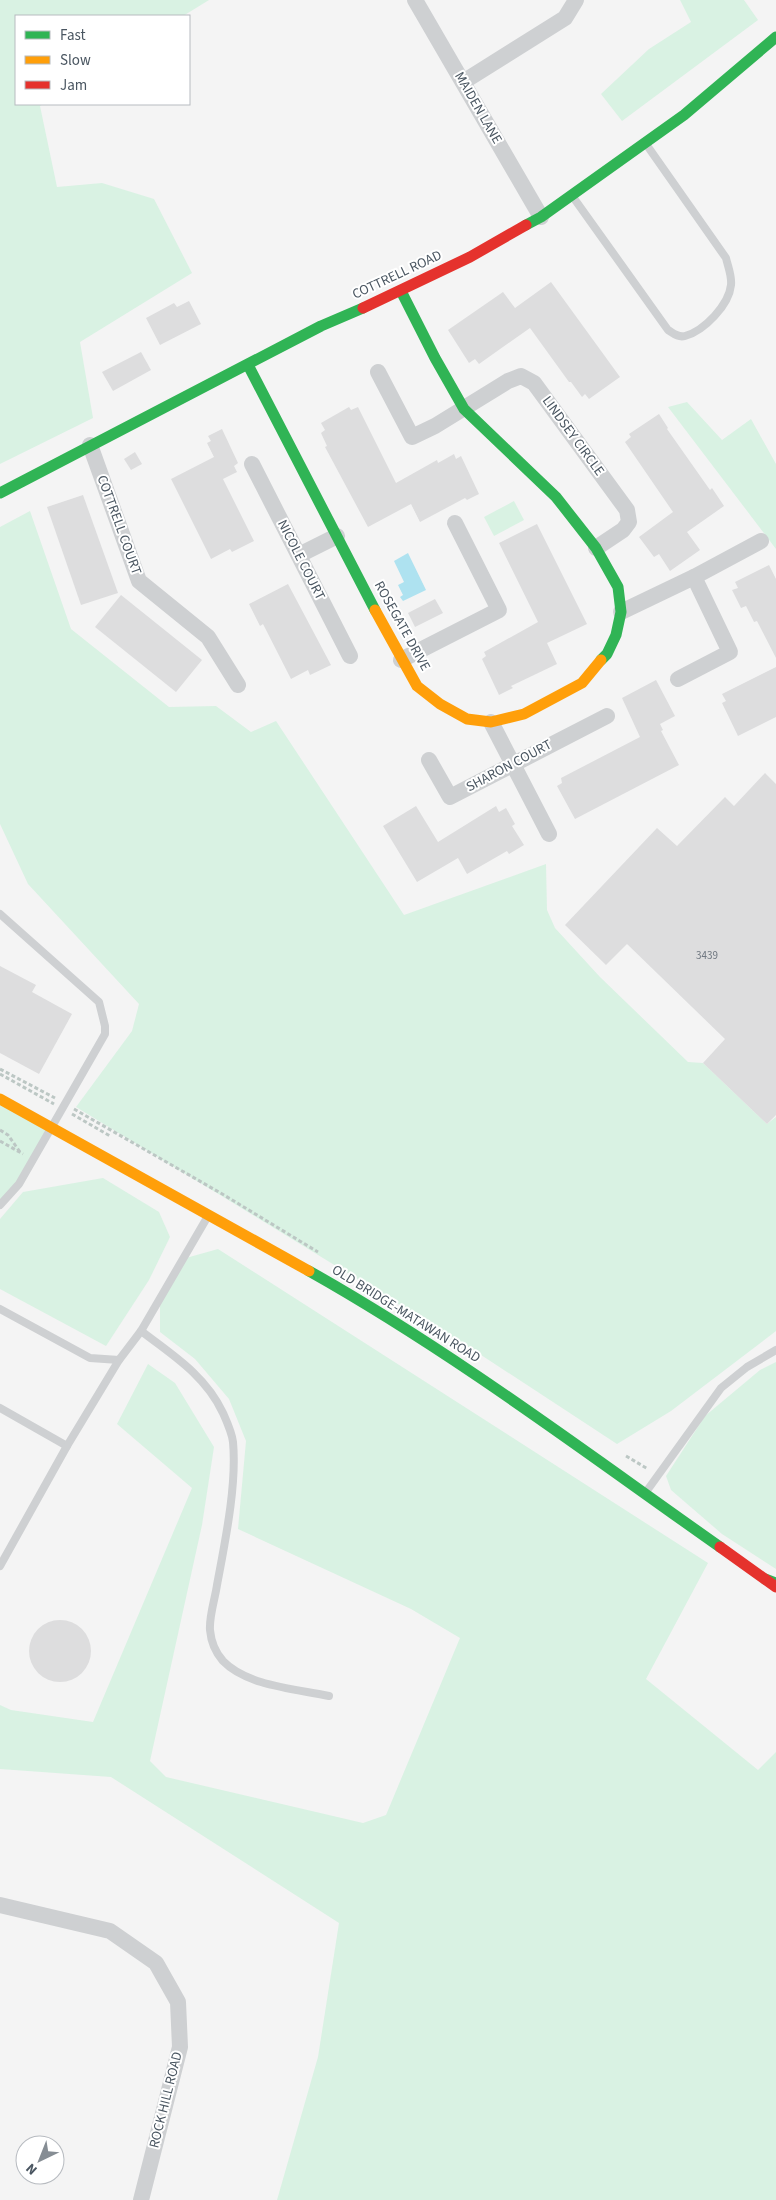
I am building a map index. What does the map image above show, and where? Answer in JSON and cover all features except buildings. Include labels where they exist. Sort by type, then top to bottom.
[{"type":"main road","name":"COTTRELL ROAD","points":[[0,493],[321,326],[401,291],[470,257],[541,217],[684,115],[776,37]]},
{"type":"main road","name":"ROSEGATE DRIVE","points":[[248,365],[401,660],[417,686],[440,704],[468,719],[491,722],[524,714],[582,684],[607,654],[616,635],[621,612],[618,587],[596,548],[556,497],[464,409],[435,358],[401,291]]},
{"type":"main road","name":"OLD BRIDGE-MATAWAN ROAD","points":[[0,1099],[373,1307],[476,1375],[776,1585]]},
{"type":"street","name":"MAIDEN LANE","points":[[415,0],[541,217]]},
{"type":"street","points":[[463,82],[565,18],[576,0]]},
{"type":"street","points":[[378,372],[412,437],[464,409]]},
{"type":"street","name":"LINDSEY CIRCLE","points":[[464,409],[508,381],[521,376],[534,383],[627,510],[629,522],[623,530],[596,548]]},
{"type":"street","name":"COTTRELL COURT","points":[[90,446],[139,581],[208,637],[238,686]]},
{"type":"street","name":"NICOLE COURT","points":[[252,464],[350,656]]},
{"type":"street","points":[[401,660],[500,610],[455,523]]},
{"type":"street","points":[[299,555],[337,536]]},
{"type":"street","points":[[621,612],[761,541]]},
{"type":"street","points":[[678,679],[730,652],[694,576]]},
{"type":"street","name":"SHARON COURT","points":[[429,760],[450,797],[607,716]]},
{"type":"street","points":[[491,722],[549,834]]},
{"type":"street","name":"ROCK HILL ROAD","points":[[0,1905],[110,1931],[156,1963],[178,2002],[180,2047],[141,2200]]},
{"type":"lane","points":[[572,195],[668,330],[676,336],[685,336],[708,324],[724,305],[731,286],[726,258],[646,143]]},
{"type":"lane","points":[[0,914],[99,1002],[105,1026],[105,1034],[19,1184],[0,1205]]},
{"type":"lane","points":[[0,1566],[119,1360],[141,1331],[209,1214]]},
{"type":"lane","points":[[0,1309],[90,1358],[119,1360]]},
{"type":"lane","points":[[141,1331],[185,1363],[201,1380],[223,1413],[233,1441],[233,1478],[210,1628],[212,1644],[223,1660],[237,1672],[254,1680],[329,1696]]},
{"type":"lane","points":[[644,1493],[721,1388],[747,1368],[776,1350]]},
{"type":"lane","points":[[0,1408],[68,1446]]},
{"type":"path","points":[[0,1130],[8,1135],[20,1152]]},
{"type":"path","points":[[0,1141],[33,1159]]},
{"type":"green space","points":[[0,0],[209,0],[185,15],[15,15],[15,105],[42,105],[40,106],[57,187],[102,183],[154,199],[192,273],[80,342],[93,418],[0,464]]},
{"type":"green space","points":[[680,0],[744,0],[758,20],[622,121],[601,94],[649,49],[691,22]]},
{"type":"green space","points":[[687,402],[722,440],[751,419],[776,464],[776,549],[668,407]]},
{"type":"green space","points":[[514,501],[524,520],[494,536],[484,517]]},
{"type":"green space","points":[[30,511],[71,629],[169,707],[216,706],[251,732],[276,721],[404,915],[546,864],[547,910],[555,928],[600,977],[688,1062],[703,1063],[767,1124],[776,1117],[776,1331],[671,1411],[617,1444],[475,1351],[76,1107],[132,1031],[139,1004],[28,884],[0,824],[0,527]]},
{"type":"green space","points":[[0,1099],[50,1127],[33,1159],[0,1205]]},
{"type":"green space","points":[[103,1178],[159,1212],[170,1237],[149,1280],[106,1346],[0,1289],[0,1219],[23,1192]]},
{"type":"green space","points":[[218,1249],[708,1563],[646,1679],[758,1770],[776,1752],[776,2200],[277,2200],[318,2057],[339,1923],[111,1777],[0,1769],[0,1705],[11,1710],[93,1722],[192,1488],[117,1424],[148,1364],[175,1383],[214,1447],[202,1525],[150,1761],[166,1777],[363,1823],[386,1815],[460,1638],[411,1609],[238,1529],[246,1441],[229,1399],[195,1359],[160,1332],[160,1303],[186,1258]]},
{"type":"green space","points":[[776,1362],[776,1569],[722,1534],[671,1490],[666,1476],[705,1416],[760,1370]]},
{"type":"water","points":[[408,553],[426,590],[403,601],[400,597],[403,595],[398,585],[404,582],[394,561]]},
{"type":"traffic: fast","points":[[526,225],[541,217],[684,115],[776,37]]},
{"type":"traffic: fast","points":[[401,291],[435,358],[464,409],[556,497],[596,548],[618,587],[621,612],[616,635],[607,654],[601,660]]},
{"type":"traffic: fast","points":[[0,493],[321,326],[363,308]]},
{"type":"traffic: fast","points":[[248,365],[375,610]]},
{"type":"traffic: fast","points":[[309,1271],[362,1302],[467,1369],[720,1547]]},
{"type":"traffic: fast","points":[[765,1579],[776,1583]]},
{"type":"traffic: slow","points":[[375,610],[417,686],[440,704],[467,719],[491,722],[524,714],[582,683],[601,660]]},
{"type":"traffic: slow","points":[[0,1099],[309,1271]]},
{"type":"traffic: jam","points":[[363,308],[470,257],[526,225]]},
{"type":"traffic: jam","points":[[720,1547],[776,1587]]}]
